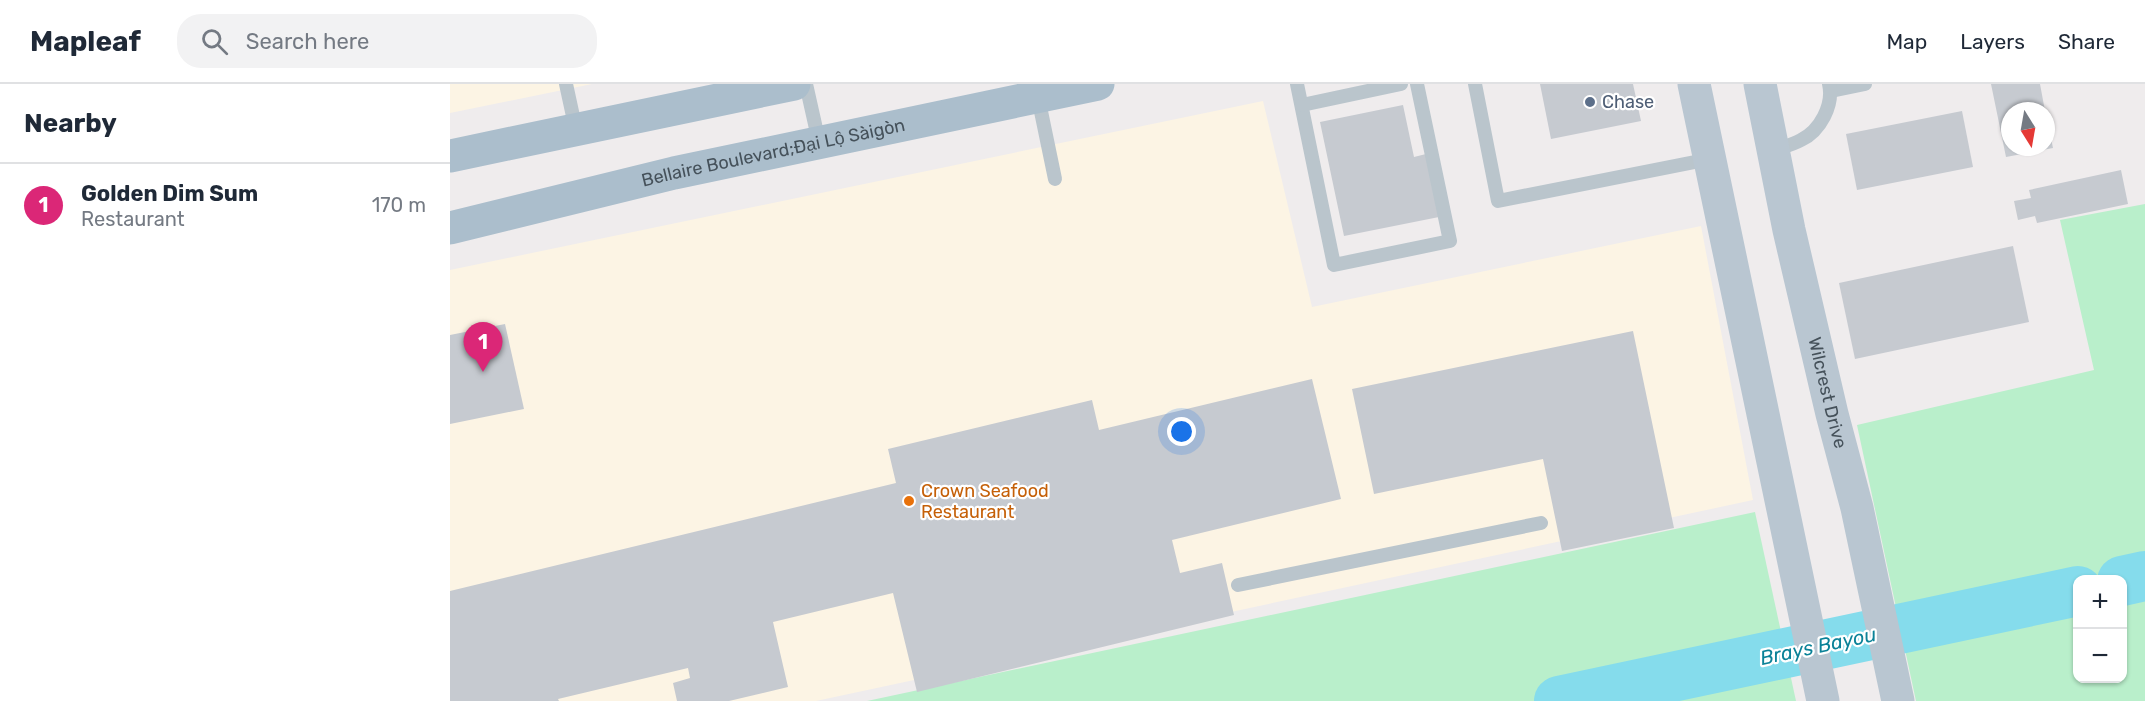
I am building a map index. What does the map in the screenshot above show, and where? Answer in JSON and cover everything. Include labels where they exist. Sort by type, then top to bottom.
[{"type":"main road","points":[[450,156],[794,84]]},
{"type":"main road","name":"Bellaire Boulevard;Đại Lộ Sàigòn","points":[[450,228],[674,173],[1098,84]]},
{"type":"main road","points":[[1694,84],[1823,701]]},
{"type":"main road","name":"Wilcrest Drive","points":[[1760,84],[1788,230],[1829,403],[1857,507],[1899,701]]},
{"type":"lane","points":[[566,84],[576,130]]},
{"type":"lane","points":[[806,84],[819,142]]},
{"type":"lane","points":[[1297,84],[1334,265],[1450,241],[1418,84]]},
{"type":"lane","points":[[1302,105],[1401,84]]},
{"type":"lane","points":[[1475,84],[1498,201],[1710,159]]},
{"type":"lane","points":[[1773,151],[1800,141],[1811,134],[1824,117],[1830,103],[1830,88],[1865,84]]},
{"type":"lane","points":[[1038,97],[1055,179]]},
{"type":"lane","points":[[1238,585],[1541,523]]},
{"type":"shaded area","points":[[450,84],[592,84],[450,113]]},
{"type":"shaded area","points":[[1263,101],[1312,307],[1701,226],[1753,500],[816,701],[450,701],[450,270]]},
{"type":"green space","points":[[2145,204],[2145,701],[1916,701],[1857,425],[2094,370],[2060,220]]},
{"type":"green space","points":[[1755,512],[1796,701],[867,701]]},
{"type":"building","name":"Chase","points":[[1540,84],[1633,84],[1641,121],[1551,139]]},
{"type":"building","points":[[1991,84],[2040,84],[2043,102],[2001,102],[2001,133]]},
{"type":"building","points":[[1403,105],[1414,157],[1426,154],[1439,217],[1344,236],[1320,122]]},
{"type":"building","points":[[1962,111],[1973,167],[1857,190],[1846,134]]},
{"type":"building","points":[[2121,170],[2128,204],[2037,223],[2035,216],[2018,220],[2014,201],[2031,198],[2029,190]]},
{"type":"building","points":[[2013,246],[2029,322],[1855,359],[1839,283]]},
{"type":"building","points":[[505,324],[524,409],[450,424],[450,335]]},
{"type":"building","points":[[1633,331],[1674,528],[1562,551],[1543,459],[1374,494],[1352,389]]},
{"type":"building","points":[[1312,379],[1341,499],[1172,540],[1180,573],[1222,563],[1234,615],[917,692],[893,593],[773,622],[788,687],[729,701],[677,701],[673,683],[690,678],[688,668],[558,699],[559,701],[450,701],[450,591],[896,483],[888,449],[1092,400],[1099,430]]},
{"type":"waterway","name":"Brays Bayou","points":[[2127,580],[2145,576]]},
{"type":"waterway","name":"Brays Bayou","points":[[1559,701],[2073,592]]},
{"type":"place","name":"Chase","points":[[1590,102]]},
{"type":"place","name":"Golden Dim Sum","points":[[483,372]]},
{"type":"place","name":"Crown Seafood Restaurant","points":[[909,501]]}]
